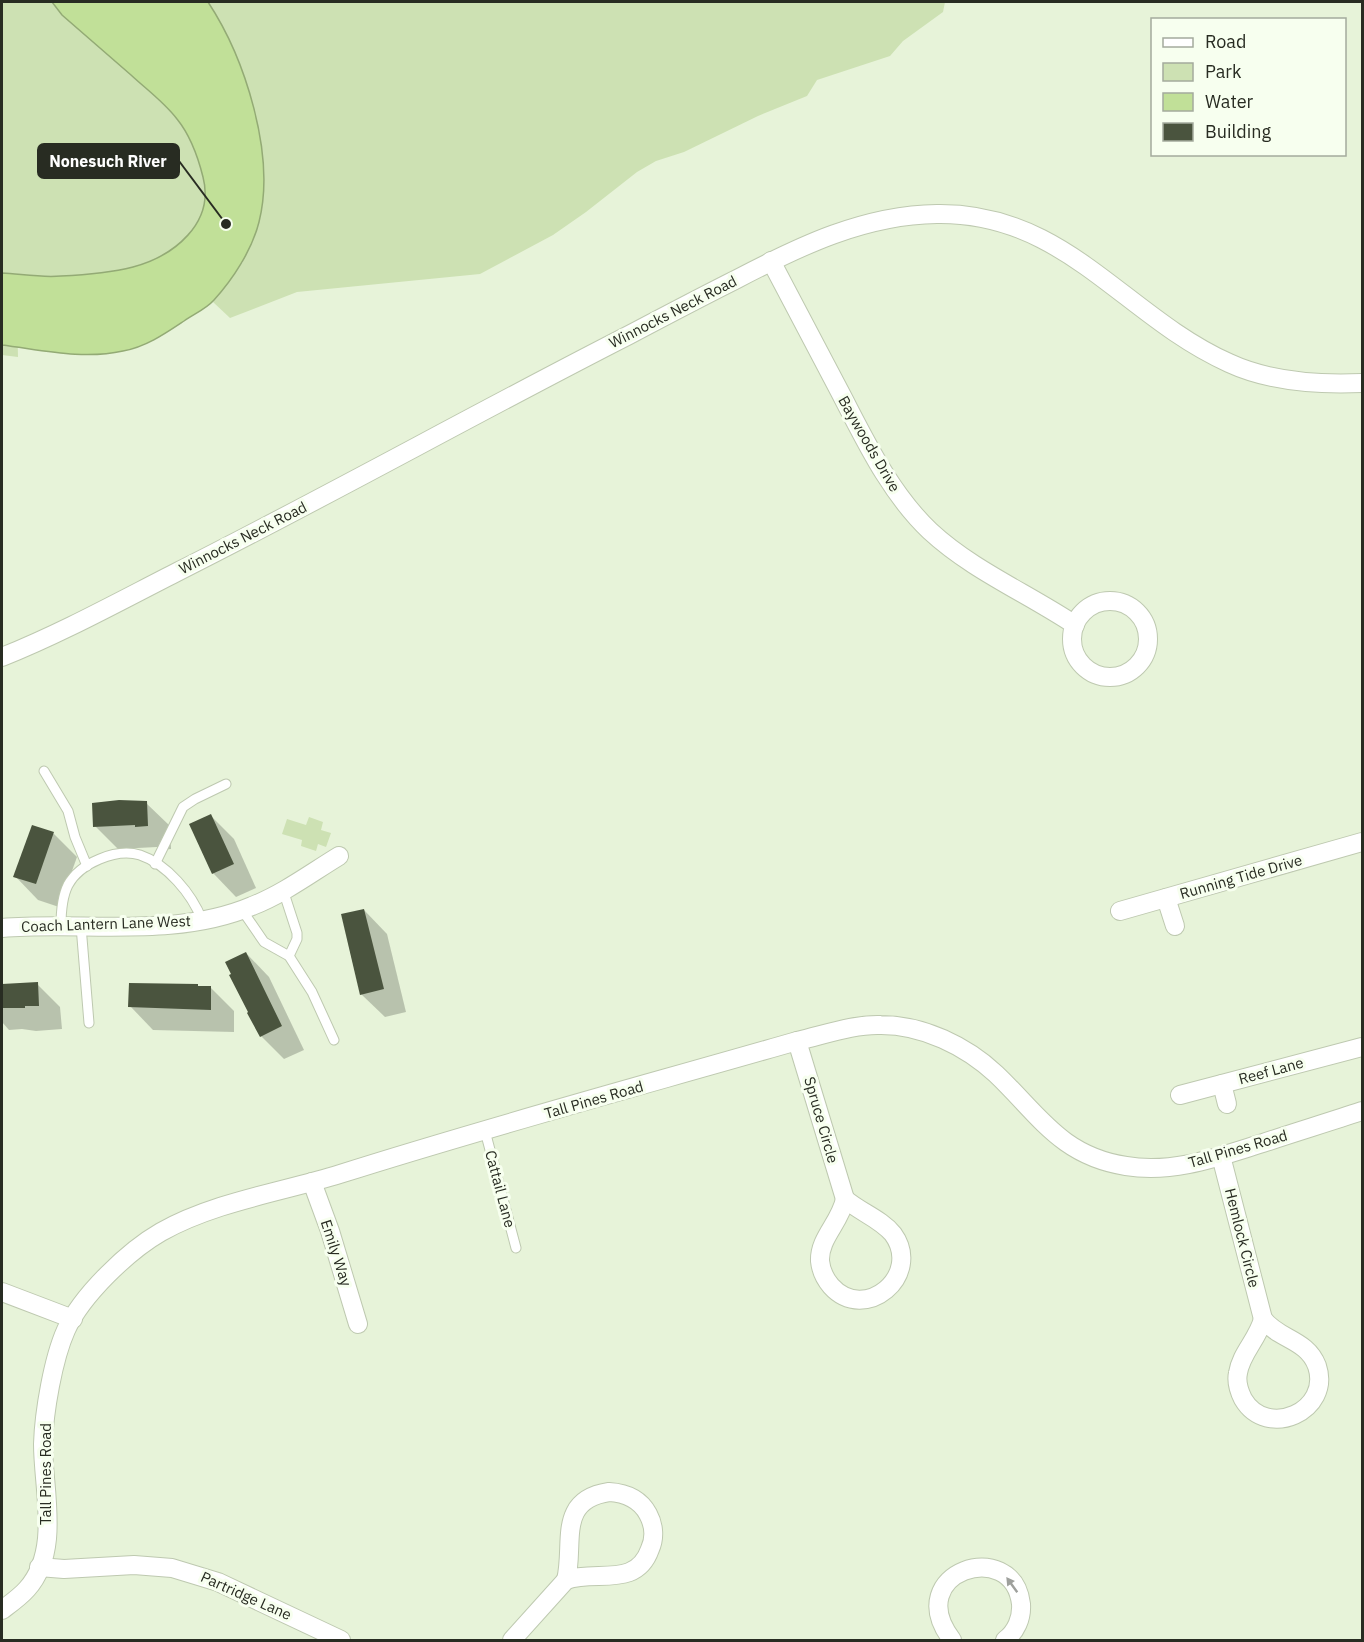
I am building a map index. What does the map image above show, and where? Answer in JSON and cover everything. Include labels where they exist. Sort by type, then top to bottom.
[{"type":"street","name":"Winnocks Neck Road","points":[[2,657],[243,539],[771,261],[839,231],[889,218],[938,214],[977,218],[1016,228],[1066,252],[1171,331],[1225,362],[1279,379],[1316,383],[1362,383]]},
{"type":"street","name":"Baywoods Drive","points":[[771,261],[857,425],[890,484],[905,504],[958,554],[1075,625]]},
{"type":"street","points":[[1110,601],[1122,603],[1133,609],[1144,625],[1147,637],[1143,656],[1136,666],[1125,673],[1113,676],[1094,673],[1083,666],[1076,656],[1072,637],[1075,625],[1081,614],[1091,606],[1110,601]]},
{"type":"street","name":"Running Tide Drive","points":[[1120,912],[1362,842]]},
{"type":"street","name":"Coach Lantern Lane West","points":[[2,928],[141,926],[202,920],[242,910],[283,890],[339,856]]},
{"type":"street","points":[[1166,898],[1175,926]]},
{"type":"street","name":"Tall Pines Road","points":[[2,1610],[27,1590],[44,1553],[47,1532],[43,1447],[46,1414],[57,1358],[66,1330],[82,1305],[114,1268],[137,1248],[162,1231],[181,1222],[237,1202],[312,1182],[398,1155],[797,1041],[861,1026],[880,1025],[908,1028],[950,1042],[970,1053],[994,1073],[1050,1131],[1069,1145],[1099,1159],[1127,1166],[1158,1168],[1196,1163],[1362,1111]]},
{"type":"street","name":"Spruce Circle","points":[[797,1041],[845,1199]]},
{"type":"street","name":"Reef Lane","points":[[1180,1095],[1362,1047]]},
{"type":"street","points":[[1222,1084],[1227,1104]]},
{"type":"street","name":"Hemlock Circle","points":[[1221,1156],[1263,1319]]},
{"type":"street","name":"Emily Way","points":[[312,1182],[358,1324]]},
{"type":"street","points":[[845,1199],[888,1229],[899,1246],[901,1266],[896,1279],[888,1289],[870,1298],[850,1298],[838,1293],[828,1283],[822,1272],[820,1258],[822,1245],[840,1216],[845,1199]]},
{"type":"street","points":[[2,1292],[73,1319]]},
{"type":"street","points":[[1263,1319],[1270,1329],[1308,1351],[1318,1372],[1318,1387],[1312,1401],[1301,1412],[1287,1418],[1271,1419],[1257,1413],[1245,1403],[1239,1389],[1239,1366],[1260,1330],[1263,1319]]},
{"type":"street","points":[[512,1641],[566,1580],[573,1577],[598,1575],[619,1576],[632,1571],[643,1562],[650,1550],[653,1536],[649,1516],[641,1505],[623,1494],[609,1492],[596,1495],[584,1502],[574,1513],[569,1526],[570,1546],[566,1580]]},
{"type":"street","name":"Partridge Lane","points":[[39,1568],[134,1565],[172,1568],[218,1582],[341,1641]]},
{"type":"street","points":[[952,1641],[939,1619],[938,1605],[942,1591],[956,1574],[968,1568],[983,1567],[997,1570],[1009,1579],[1019,1597],[1020,1619],[1014,1632],[1005,1641]]},
{"type":"lane","points":[[44,771],[68,811],[75,837],[87,866]]},
{"type":"lane","points":[[155,864],[183,807],[226,784]]},
{"type":"lane","points":[[61,926],[62,904],[68,885],[87,866],[110,856],[128,854],[141,856],[155,864],[184,888],[197,907],[202,920]]},
{"type":"lane","points":[[283,890],[297,933],[297,939],[289,956]]},
{"type":"lane","points":[[242,910],[264,942],[289,956],[312,992],[334,1040]]},
{"type":"lane","points":[[81,926],[89,1023]]},
{"type":"lane","name":"Cattail Lane","points":[[485,1131],[516,1248]]},
{"type":"green space","points":[[2,2],[61,2],[177,113],[212,180],[196,243],[104,279],[16,278],[18,357],[2,355]]},
{"type":"green space","points":[[196,2],[945,2],[943,12],[903,41],[890,56],[817,80],[807,96],[758,116],[684,152],[656,161],[637,172],[553,235],[480,274],[297,292],[230,318],[213,302],[243,262]]},
{"type":"green space","points":[[309,817],[323,822],[321,830],[331,833],[326,847],[318,844],[316,851],[301,846],[302,840],[282,834],[287,819],[306,825]]},
{"type":"water","points":[[52,2],[208,2],[222,25],[245,79],[260,138],[263,196],[259,222],[247,253],[228,283],[204,309],[155,339],[140,346],[108,354],[78,354],[2,345],[2,273],[54,276],[97,273],[133,267],[163,255],[188,235],[197,223],[203,209],[205,194],[203,177],[193,146],[182,125],[172,113],[62,15]]},
{"type":"building","points":[[119,800],[147,801],[148,826],[93,827],[92,803]]},
{"type":"building","points":[[211,814],[234,864],[212,874],[189,824]]},
{"type":"building","points":[[32,825],[54,832],[36,884],[13,877]]},
{"type":"building","points":[[364,909],[384,989],[360,995],[341,914]]},
{"type":"building","points":[[246,952],[282,1026],[260,1037],[229,975],[231,974],[225,962]]},
{"type":"building","points":[[38,982],[39,1006],[2,1008],[2,984]]},
{"type":"building","points":[[129,983],[211,986],[211,1010],[128,1007]]},
{"type":"place","name":"Nonesuch River","points":[[226,224]]}]
